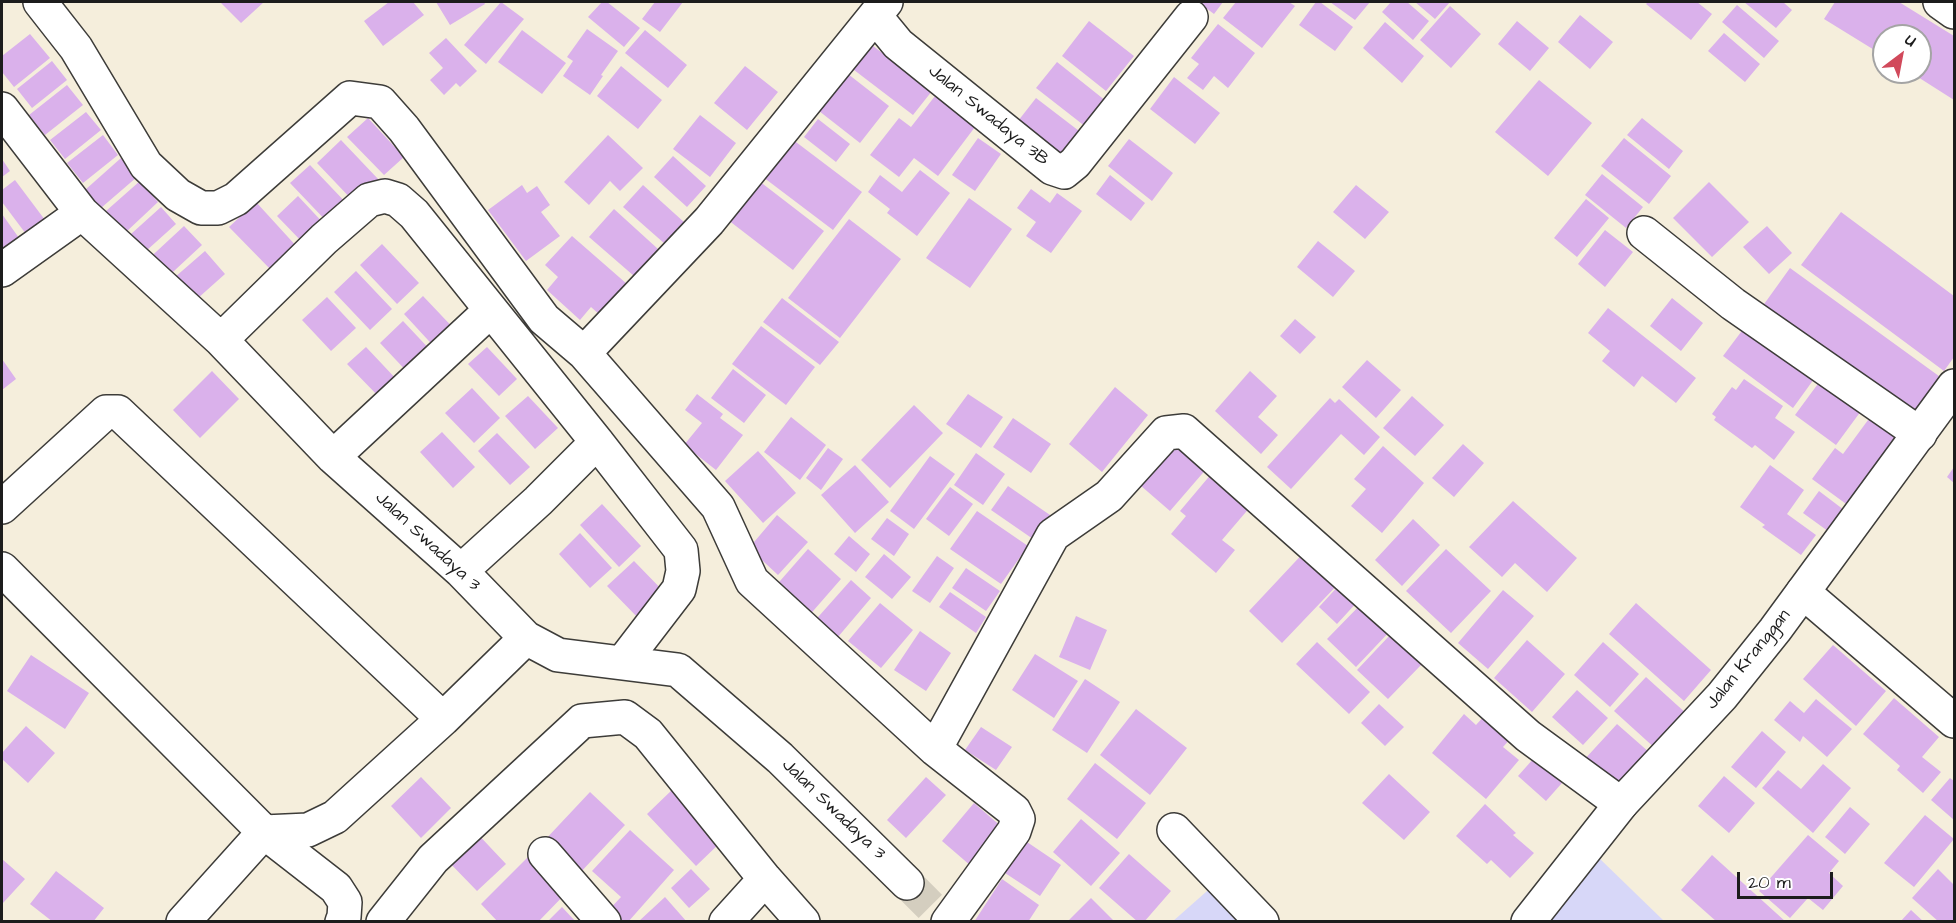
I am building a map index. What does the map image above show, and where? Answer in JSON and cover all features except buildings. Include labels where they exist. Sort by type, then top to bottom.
[{"type":"street","points":[[40,2],[76,48],[146,165],[178,195],[201,208],[218,208],[236,199],[350,98],[380,102],[404,129],[544,319],[584,352],[718,507],[752,581],[935,749],[1014,811],[1018,819],[1014,831],[941,917]]},
{"type":"street","points":[[1940,2],[1954,12]]},
{"type":"street","points":[[584,352],[709,221],[881,9]]},
{"type":"street","name":"Jalan Swadaya 3B","points":[[881,9],[898,44],[1052,168],[1064,172],[1075,163],[1191,17]]},
{"type":"street","name":"Jalan Swadaya 3","points":[[2,109],[82,213],[220,340],[333,457],[461,571],[526,638],[558,655],[678,670],[780,758],[907,883]]},
{"type":"street","points":[[220,340],[324,239],[369,200],[385,196],[398,200],[414,214],[681,550],[683,559],[680,589],[623,662]]},
{"type":"street","points":[[2,270],[82,213]]},
{"type":"street","points":[[1644,233],[1733,304],[1920,434]]},
{"type":"street","points":[[333,457],[491,310]]},
{"type":"street","name":"Jalan Kranggan","points":[[1528,921],[1622,804],[1722,696],[1803,592],[1954,386]]},
{"type":"street","points":[[2,507],[106,412],[118,412],[443,719]]},
{"type":"street","points":[[935,749],[1053,535],[1109,496],[1166,433],[1184,431],[1528,736],[1622,804]]},
{"type":"street","points":[[461,571],[538,501],[597,442]]},
{"type":"street","points":[[2,569],[264,832],[336,888],[345,902],[342,921]]},
{"type":"street","points":[[1803,592],[1954,721]]},
{"type":"street","points":[[183,921],[264,832],[308,830],[335,817],[443,719],[526,638]]},
{"type":"street","points":[[383,921],[433,859],[582,721],[625,717],[648,734],[765,879],[803,921]]},
{"type":"street","points":[[1174,830],[1262,921]]},
{"type":"street","points":[[545,854],[604,921]]},
{"type":"street","points":[[726,921],[765,879]]},
{"type":"shaded area","points":[[1598,857],[1664,921],[1540,922]]},
{"type":"shaded area","points":[[1215,884],[1252,922],[1172,922]]},
{"type":"tunnel","points":[[907,883],[931,907]]}]
